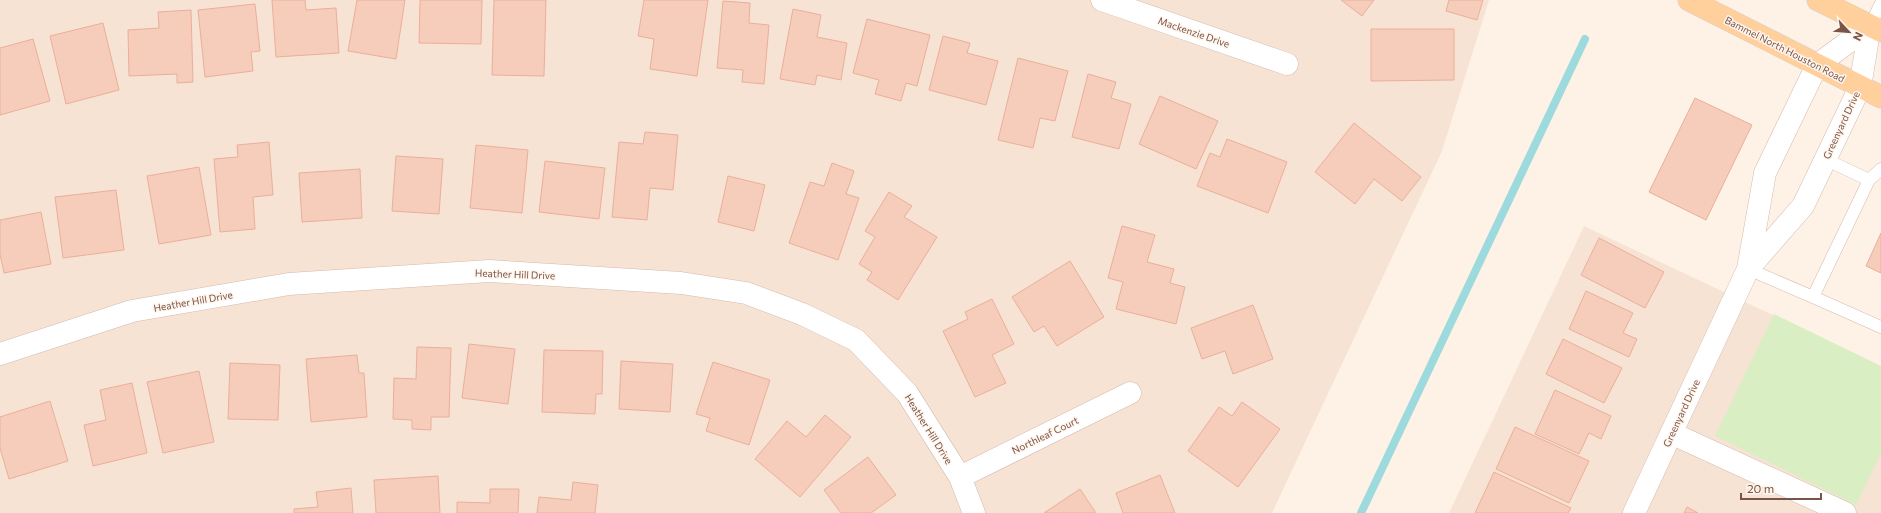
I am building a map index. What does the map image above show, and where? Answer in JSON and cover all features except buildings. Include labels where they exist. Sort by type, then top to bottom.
[{"type":"main road","name":"Bammel North Houston Road","points":[[1689,0],[1881,97]]},
{"type":"main road","points":[[1818,0],[1876,28]]},
{"type":"street","name":"Mackenzie Drive","points":[[1102,0],[1287,64]]},
{"type":"street","name":"Greenyard Drive","points":[[1634,513],[1748,269],[1764,173],[1817,65],[1876,28]]},
{"type":"street","name":"Greenyard Drive","points":[[1748,269],[1803,206],[1860,87],[1876,28]]},
{"type":"street","name":"Heather Hill Drive","points":[[0,354],[132,311],[289,284],[488,272],[681,283],[746,293],[802,314],[856,340],[907,393],[960,477],[974,513]]},
{"type":"street","name":"Northleaf Court","points":[[960,477],[1130,393]]},
{"type":"street","points":[[1671,433],[1845,513]]},
{"type":"lane","points":[[1876,28],[1881,3]]},
{"type":"lane","points":[[1825,159],[1870,180]]},
{"type":"lane","points":[[1813,297],[1870,180],[1881,169]]},
{"type":"lane","points":[[1748,269],[1881,327]]},
{"type":"shaded area","points":[[0,0],[1489,0],[1442,151],[1272,513],[0,513]]},
{"type":"shaded area","points":[[1584,226],[1881,366],[1881,513],[1449,513]]},
{"type":"green space","points":[[1774,314],[1881,366],[1881,453],[1856,505],[1715,436]]},
{"type":"waterway","points":[[1361,513],[1585,39]]}]
